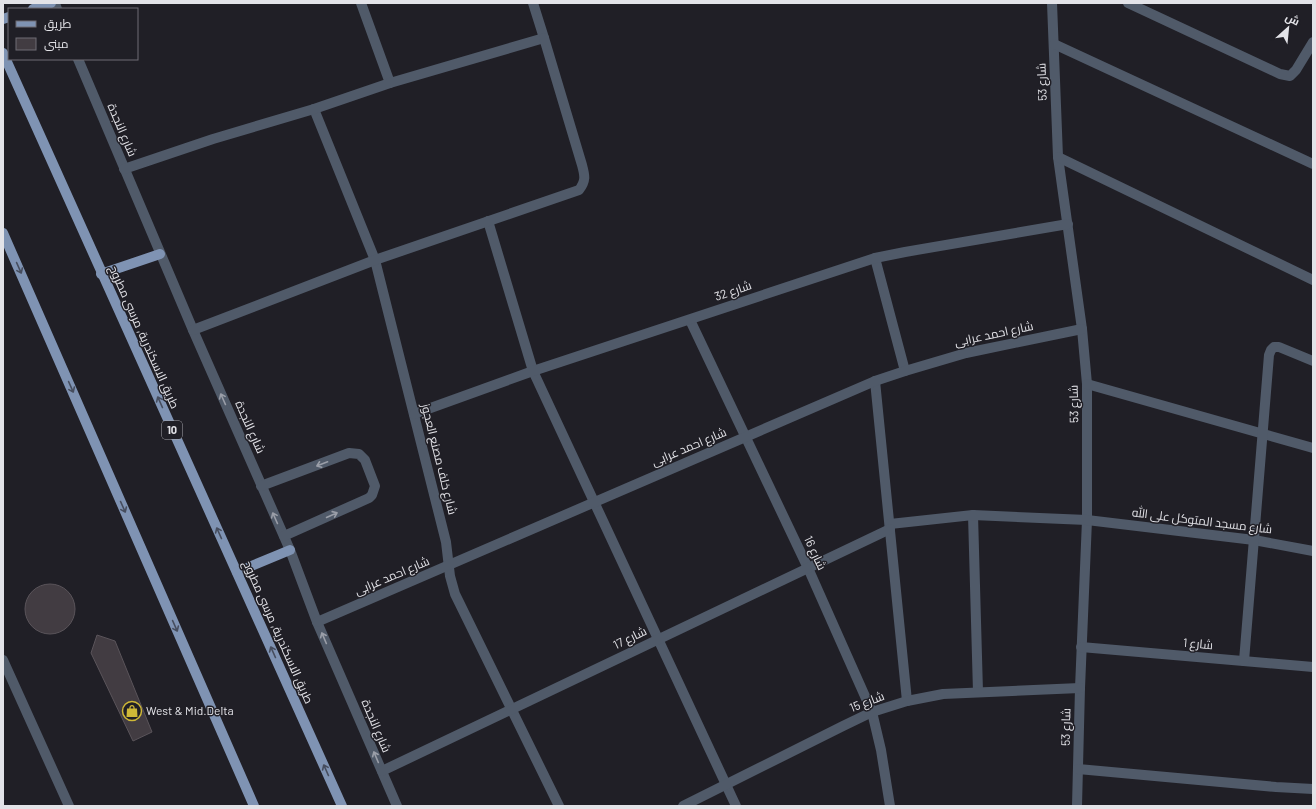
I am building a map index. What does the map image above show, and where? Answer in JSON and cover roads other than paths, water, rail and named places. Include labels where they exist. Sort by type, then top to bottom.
[{"type":"main road","points":[[36,8],[51,3]]},
{"type":"main road","name":"طريق الاسكندرية, مرسى مطروح","points":[[3,53],[101,274],[342,806]]},
{"type":"main road","points":[[3,233],[254,806]]},
{"type":"main road","points":[[101,274],[160,254]]},
{"type":"main road","points":[[237,572],[290,550]]},
{"type":"street","points":[[361,3],[390,83]]},
{"type":"street","points":[[193,330],[375,260],[579,190],[584,184],[582,165],[533,3]]},
{"type":"street","name":"شارع 53","points":[[1052,3],[1058,157],[1082,329],[1087,384],[1087,520],[1077,806]]},
{"type":"street","points":[[1128,3],[1280,74],[1290,76],[1296,70],[1313,42]]},
{"type":"street","points":[[124,168],[213,139],[314,109],[390,83],[544,38]]},
{"type":"street","points":[[1054,44],[1313,164]]},
{"type":"street","name":"شارع النجدة","points":[[78,60],[160,254],[290,550],[317,622],[397,806]]},
{"type":"street","name":"شارع خلف مصنع العجوز","points":[[314,109],[375,260],[446,542],[452,585],[455,594],[559,806]]},
{"type":"street","points":[[1058,157],[1313,280]]},
{"type":"street","points":[[488,221],[533,371],[736,806]]},
{"type":"street","name":"شارع 32","points":[[414,414],[533,371],[875,258],[1068,224]]},
{"type":"street","points":[[875,258],[905,370]]},
{"type":"street","name":"شارع 16","points":[[690,320],[808,568],[872,712],[881,750],[890,806]]},
{"type":"street","name":"شارع احمد عرابى","points":[[317,622],[746,436],[905,370],[966,353],[1082,329]]},
{"type":"street","points":[[1244,660],[1269,355],[1274,347],[1279,347],[1313,361]]},
{"type":"street","points":[[875,382],[907,701]]},
{"type":"street","points":[[1087,384],[1313,448]]},
{"type":"street","points":[[261,486],[349,453],[359,454],[365,460],[375,486],[372,495],[369,498],[284,536]]},
{"type":"street","points":[[974,515],[978,692]]},
{"type":"street","name":"شارع 17","points":[[382,771],[808,568],[890,527],[974,515]]},
{"type":"street","name":"شارع مسجد المتوكل على الله","points":[[974,515],[1087,520],[1254,540],[1313,551]]},
{"type":"street","name":"شارع 1","points":[[1082,647],[1313,667]]},
{"type":"street","points":[[3,660],[69,806]]},
{"type":"street","name":"شارع 15","points":[[682,806],[872,712],[907,701],[943,694],[1080,688]]},
{"type":"street","points":[[1078,769],[1313,789]]},
{"type":"place","name":"West & Mid.Delta","points":[[132,711]]}]
